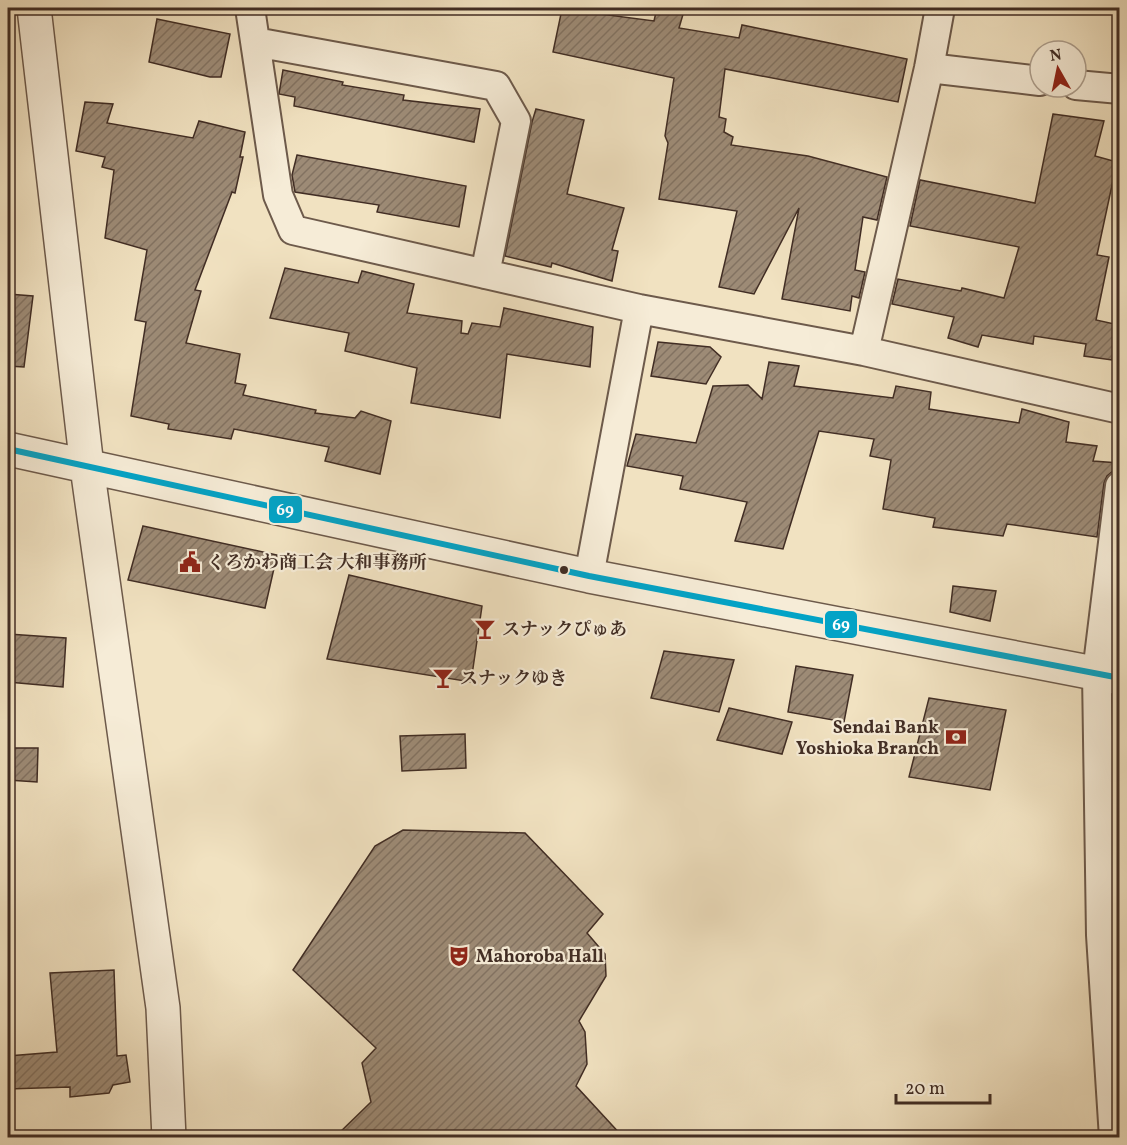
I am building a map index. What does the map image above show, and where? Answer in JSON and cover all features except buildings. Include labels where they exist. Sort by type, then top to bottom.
[{"type":"street","points":[[34,8],[87,466],[163,1008],[169,1137]]},
{"type":"street","points":[[250,8],[278,195],[293,230],[639,309],[864,351],[1119,409]]},
{"type":"street","points":[[864,351],[929,68],[940,8]]},
{"type":"street","points":[[255,42],[496,86],[516,121],[485,274]]},
{"type":"street","points":[[929,68],[1028,80]]},
{"type":"street","points":[[1088,85],[1119,89]]},
{"type":"street","points":[[589,576],[639,309]]},
{"type":"street","points":[[8,449],[589,576],[1108,676]]},
{"type":"street","points":[[1114,1137],[1108,676],[1119,486]]},
{"type":"transit line","name":"69","points":[[8,449],[589,576],[1120,678]]},
{"type":"place","name":"くろかわ商工会 大和事務所","points":[[190,562]]},
{"type":"place","name":"スナックぴゅあ","points":[[485,629]]},
{"type":"place","name":"スナックゆき","points":[[443,678]]},
{"type":"place","name":"Sendai Bank Yoshioka Branch","points":[[956,737]]},
{"type":"place","name":"Mahoroba Hall","points":[[459,956]]}]
